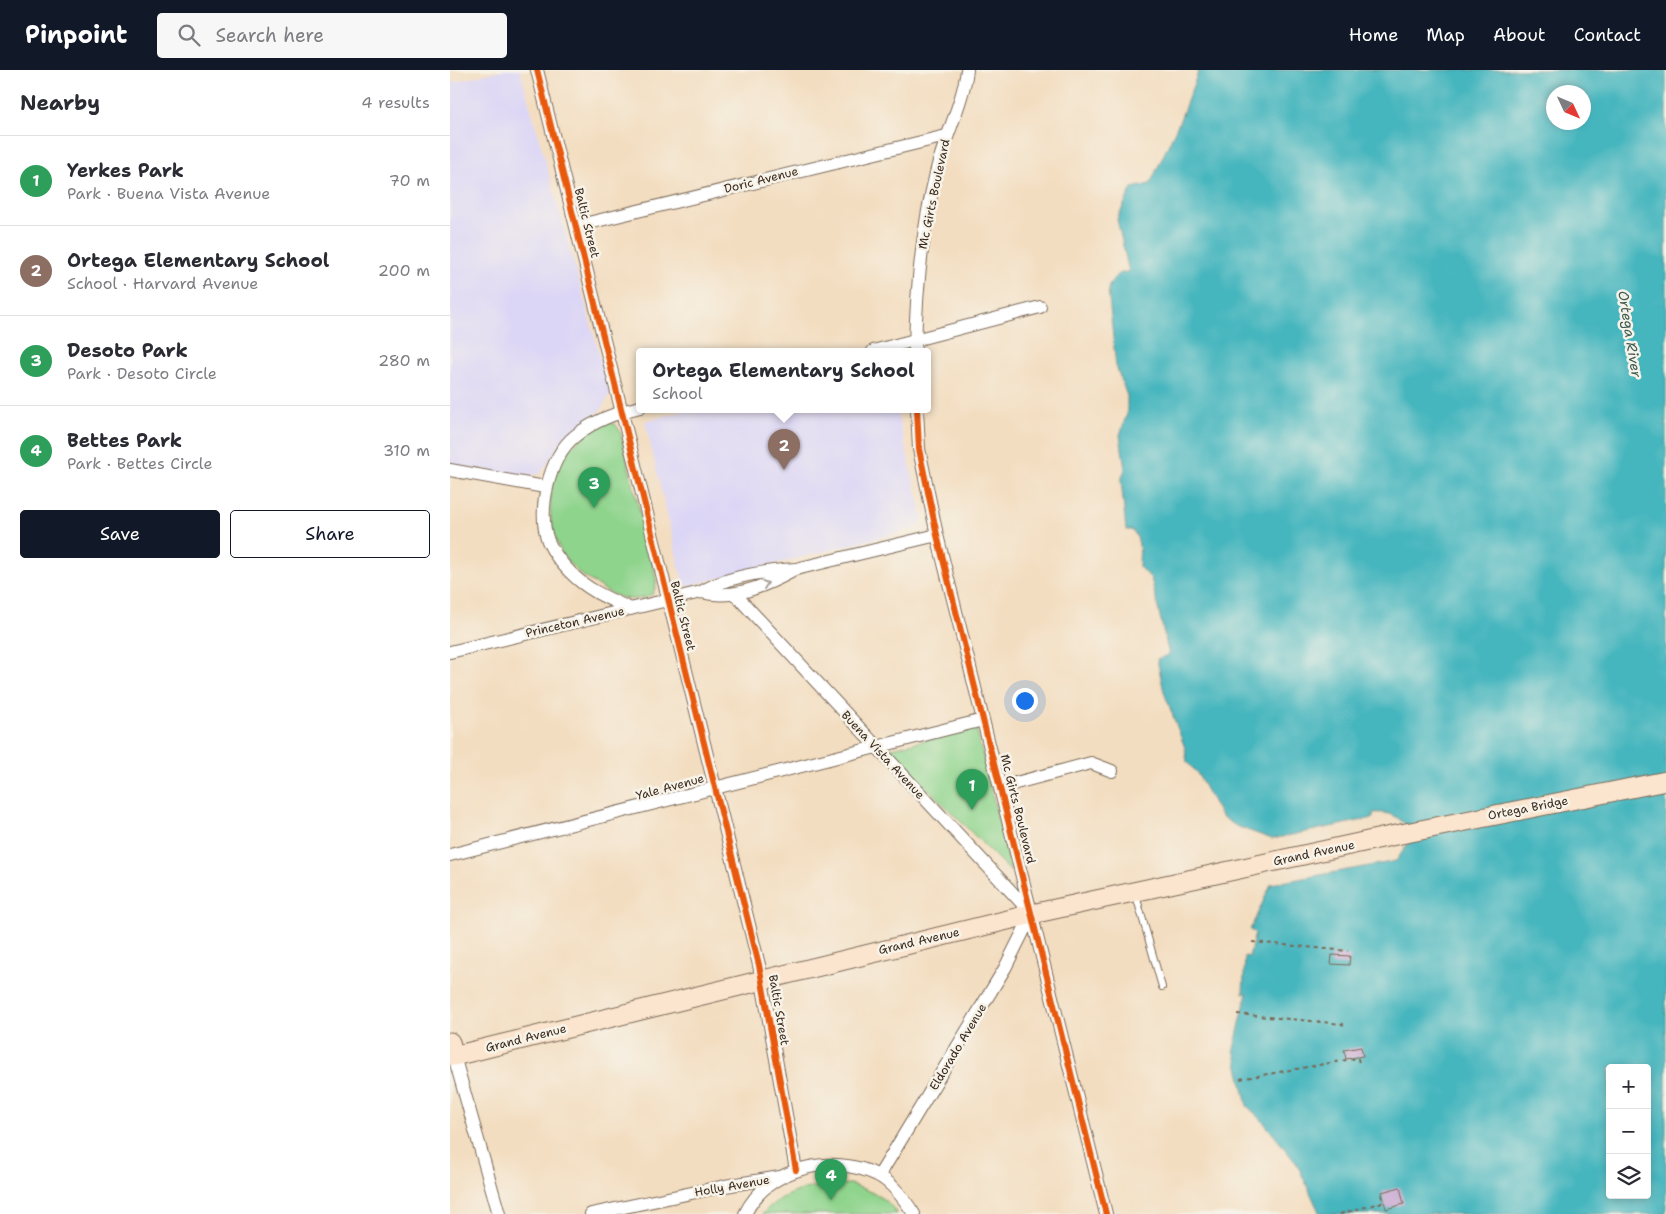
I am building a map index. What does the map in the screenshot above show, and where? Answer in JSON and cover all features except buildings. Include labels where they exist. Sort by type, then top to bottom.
[{"type":"main road","name":"Ortega Bridge","points":[[1391,836],[1666,781]]},
{"type":"main road","name":"Grand Avenue","points":[[451,1052],[761,980],[1032,914],[1391,836]]},
{"type":"street","name":"Baltic Street","points":[[537,70],[761,980],[796,1170]]},
{"type":"street","name":"Mc Girts Boulevard","points":[[915,346],[922,236],[946,136],[960,100],[966,70]]},
{"type":"street","name":"Doric Avenue","points":[[576,226],[946,136]]},
{"type":"street","points":[[898,348],[915,346],[1040,307]]},
{"type":"street","points":[[632,609],[591,590],[569,571],[555,554],[548,540],[545,487],[559,457],[574,437],[599,420],[636,408]]},
{"type":"street","name":"Mc Girts Boulevard","points":[[917,413],[920,449],[937,536],[1106,1214]]},
{"type":"street","points":[[450,470],[545,487]]},
{"type":"street","name":"Princeton Avenue","points":[[450,652],[701,592],[713,584],[774,570],[796,569],[937,536]]},
{"type":"street","name":"Princeton Avenue","points":[[701,592],[715,596],[735,594],[773,581],[796,569]]},
{"type":"street","name":"Buena Vista Avenue","points":[[735,594],[1032,914]]},
{"type":"street","name":"Yale Avenue","points":[[450,855],[983,720]]},
{"type":"street","points":[[1001,787],[1091,763],[1112,771]]},
{"type":"street","name":"Eldorado Avenue","points":[[879,1176],[1005,968],[1032,914]]},
{"type":"street","points":[[451,1052],[499,1214]]},
{"type":"street","points":[[745,1214],[758,1197],[784,1176],[796,1170],[818,1166],[841,1165],[852,1166],[879,1176],[900,1195],[914,1214]]},
{"type":"street","name":"Holly Avenue","points":[[592,1214],[725,1186],[784,1176]]},
{"type":"lane","points":[[1135,892],[1162,988]]},
{"type":"path","points":[[1252,942],[1348,951]]},
{"type":"path","points":[[1237,1014],[1343,1024],[1342,1027]]},
{"type":"path","points":[[1240,1079],[1358,1058],[1359,1064]]},
{"type":"path","points":[[1340,1214],[1383,1202],[1381,1194]]},
{"type":"shaded area","points":[[502,70],[520,70],[610,393],[601,410],[566,436],[540,474],[522,476],[450,465],[450,83]]},
{"type":"shaded area","points":[[678,413],[897,413],[923,519],[917,528],[684,587],[645,421]]},
{"type":"green space","points":[[609,422],[616,425],[620,431],[656,578],[653,594],[639,599],[619,597],[606,591],[577,571],[561,551],[555,537],[552,522],[551,492],[561,463],[569,450],[578,441]]},
{"type":"green space","points":[[976,728],[1011,872],[888,749]]},
{"type":"green space","points":[[850,1184],[883,1199],[897,1214],[762,1214],[781,1198],[792,1193],[825,1185]]},
{"type":"water","name":"Ortega River","points":[[1199,70],[1666,70],[1666,1214],[1320,1214],[1297,1164],[1261,1119],[1247,1106],[1234,1049],[1247,993],[1243,993],[1245,956],[1249,957],[1255,933],[1250,930],[1271,884],[1396,861],[1408,844],[1405,824],[1390,814],[1382,813],[1373,813],[1373,818],[1272,839],[1236,826],[1221,816],[1197,773],[1187,762],[1185,748],[1164,692],[1157,659],[1169,655],[1151,578],[1139,567],[1139,547],[1135,534],[1132,530],[1126,530],[1121,480],[1125,469],[1120,435],[1127,413],[1127,396],[1116,366],[1108,289],[1116,276],[1129,272],[1117,219],[1132,188],[1150,184],[1180,120]]},
{"type":"cycle path","points":[[537,70],[759,965],[796,1170]]},
{"type":"cycle path","points":[[917,413],[919,449],[937,535],[1106,1214]]},
{"type":"place","name":"Ortega Elementary School","points":[[784,470]]},
{"type":"place","name":"Desoto Park","points":[[594,508]]},
{"type":"place","name":"Yerkes Park","points":[[972,810]]},
{"type":"place","name":"Bettes Park","points":[[831,1200]]}]
